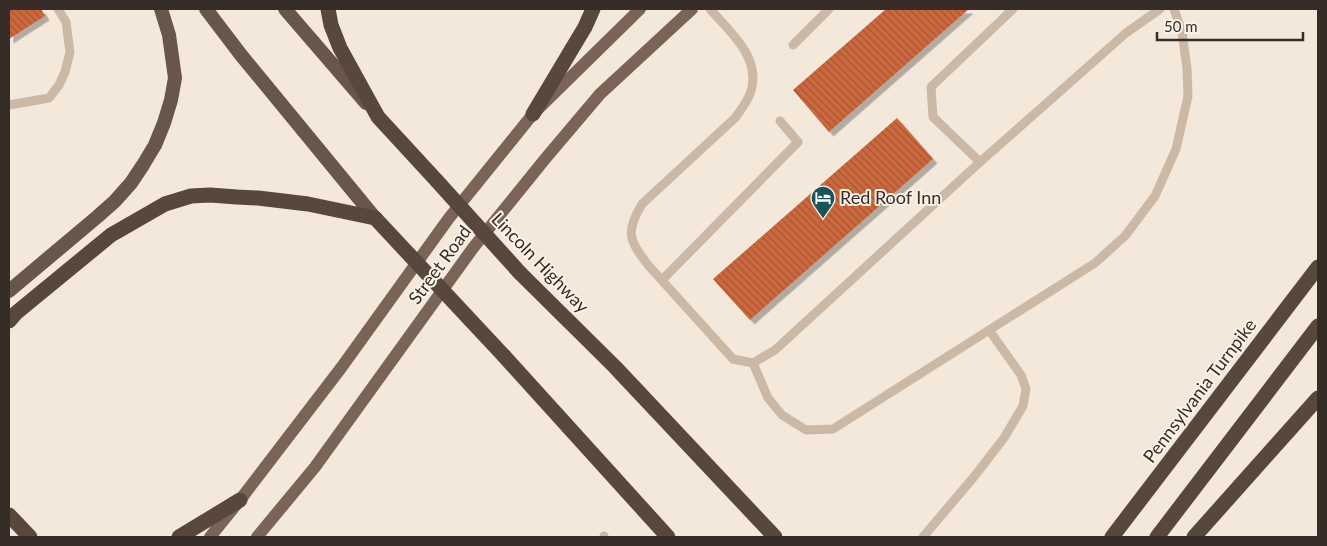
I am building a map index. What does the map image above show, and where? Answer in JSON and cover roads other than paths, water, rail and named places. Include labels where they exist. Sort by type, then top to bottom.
[{"type":"highway","points":[[9,291],[97,218],[131,183],[144,165],[164,123],[175,78],[169,35],[161,9]]},
{"type":"highway","points":[[206,9],[241,55],[375,218],[504,356],[668,537]]},
{"type":"highway","name":"Lincoln Highway","points":[[285,9],[378,117],[520,273],[615,367],[775,537]]},
{"type":"highway","points":[[328,9],[331,25],[340,48],[378,117]]},
{"type":"highway","points":[[533,114],[585,27],[593,9]]},
{"type":"highway","points":[[9,321],[111,235],[165,204],[191,196],[210,194],[268,199],[308,204],[375,218]]},
{"type":"highway","name":"Pennsylvania Turnpike","points":[[1112,537],[1318,267]]},
{"type":"highway","points":[[1157,537],[1318,326]]},
{"type":"highway","points":[[1194,537],[1318,398]]},
{"type":"highway","points":[[180,537],[240,500]]},
{"type":"highway","points":[[9,515],[30,536]]},
{"type":"main road","name":"Street Road","points":[[210,537],[341,368],[450,218],[533,114],[640,9]]},
{"type":"main road","name":"Street Road","points":[[257,537],[315,467],[473,248],[545,159],[600,94],[692,9]]},
{"type":"lane","points":[[9,105],[48,98],[65,72],[70,52],[66,22],[58,9]]},
{"type":"lane","points":[[710,9],[742,45],[750,60],[753,75],[751,91],[735,118],[642,204],[635,215],[630,229],[633,242],[639,253],[733,359],[753,363],[775,350],[980,162],[1126,33],[1160,9]]},
{"type":"lane","points":[[793,45],[828,9]]},
{"type":"lane","points":[[980,162],[933,117],[931,87],[1012,9]]},
{"type":"lane","points":[[753,363],[768,398],[782,416],[806,430],[833,429],[1095,263],[1125,236],[1155,196],[1176,149],[1188,96],[1187,68],[1182,32],[1174,9]]},
{"type":"lane","points":[[662,280],[798,142],[780,121]]},
{"type":"lane","points":[[923,537],[1004,438],[1023,406],[1026,389],[1020,375],[988,330]]},
{"type":"place","name":"Red Roof Inn","points":[[823,219]]}]
